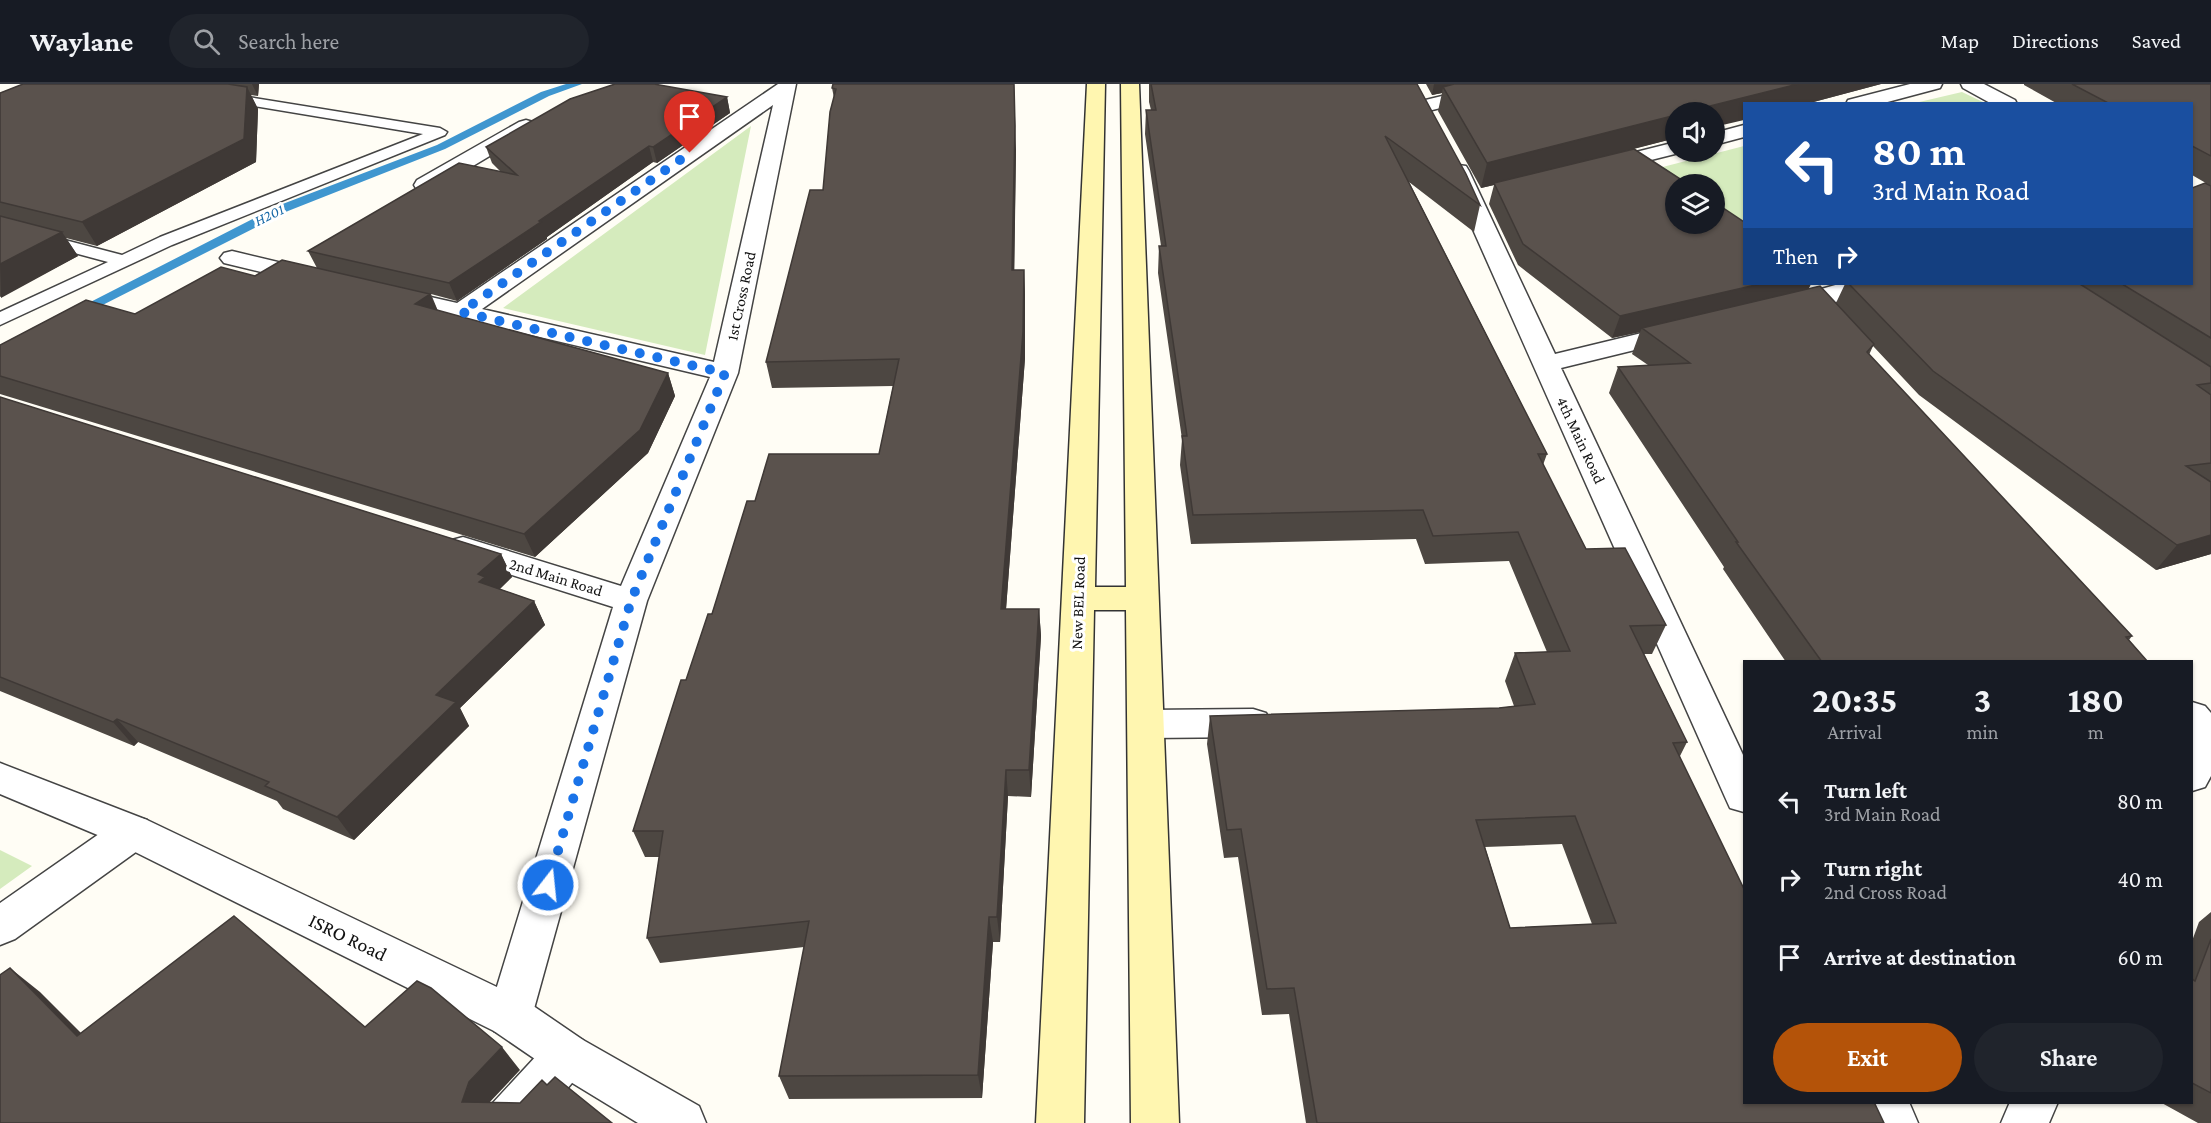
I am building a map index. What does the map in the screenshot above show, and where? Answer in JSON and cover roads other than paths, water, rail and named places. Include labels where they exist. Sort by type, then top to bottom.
[{"type":"main road","name":"New BEL Road","points":[[1060,1123],[1096,84]]},
{"type":"main road","points":[[1130,84],[1155,1123]]},
{"type":"main road","points":[[1078,598],[1144,599]]},
{"type":"street","points":[[753,84],[786,86]]},
{"type":"street","points":[[1430,116],[1516,84]]},
{"type":"street","points":[[1863,102],[1933,84]]},
{"type":"street","points":[[1970,84],[2004,102]]},
{"type":"street","points":[[461,312],[786,86]]},
{"type":"street","name":"1st Cross Road","points":[[510,1016],[631,601],[725,373],[786,86]]},
{"type":"street","name":"4th Main Road","points":[[1430,116],[1484,196],[1546,364],[1743,795]]},
{"type":"street","points":[[406,197],[540,118]]},
{"type":"street","points":[[1725,136],[1743,131]]},
{"type":"street","points":[[1585,171],[1665,151]]},
{"type":"street","points":[[282,270],[313,252]]},
{"type":"street","points":[[232,258],[338,283]]},
{"type":"street","points":[[1759,313],[1823,309],[1859,285]]},
{"type":"street","points":[[371,291],[725,373]]},
{"type":"street","points":[[1546,364],[1703,327]]},
{"type":"street","name":"2nd Main Road","points":[[440,541],[631,601]]},
{"type":"street","points":[[2193,717],[2211,736],[2193,774]]},
{"type":"street","points":[[1147,724],[1289,722]]},
{"type":"street","name":"ISRO Road","points":[[0,778],[133,832],[510,1016],[567,1055],[682,1123]]},
{"type":"street","points":[[0,926],[133,832]]},
{"type":"street","points":[[507,1123],[567,1055]]},
{"type":"street","points":[[1886,1104],[1894,1123]]},
{"type":"street","points":[[2025,1123],[2034,1104]]},
{"type":"lane","points":[[0,319],[166,241],[440,132],[212,95]]},
{"type":"lane","points":[[0,228],[124,261]]},
{"type":"waterway","name":"H201","points":[[74,314],[284,208],[441,147],[545,94],[577,84]]}]
